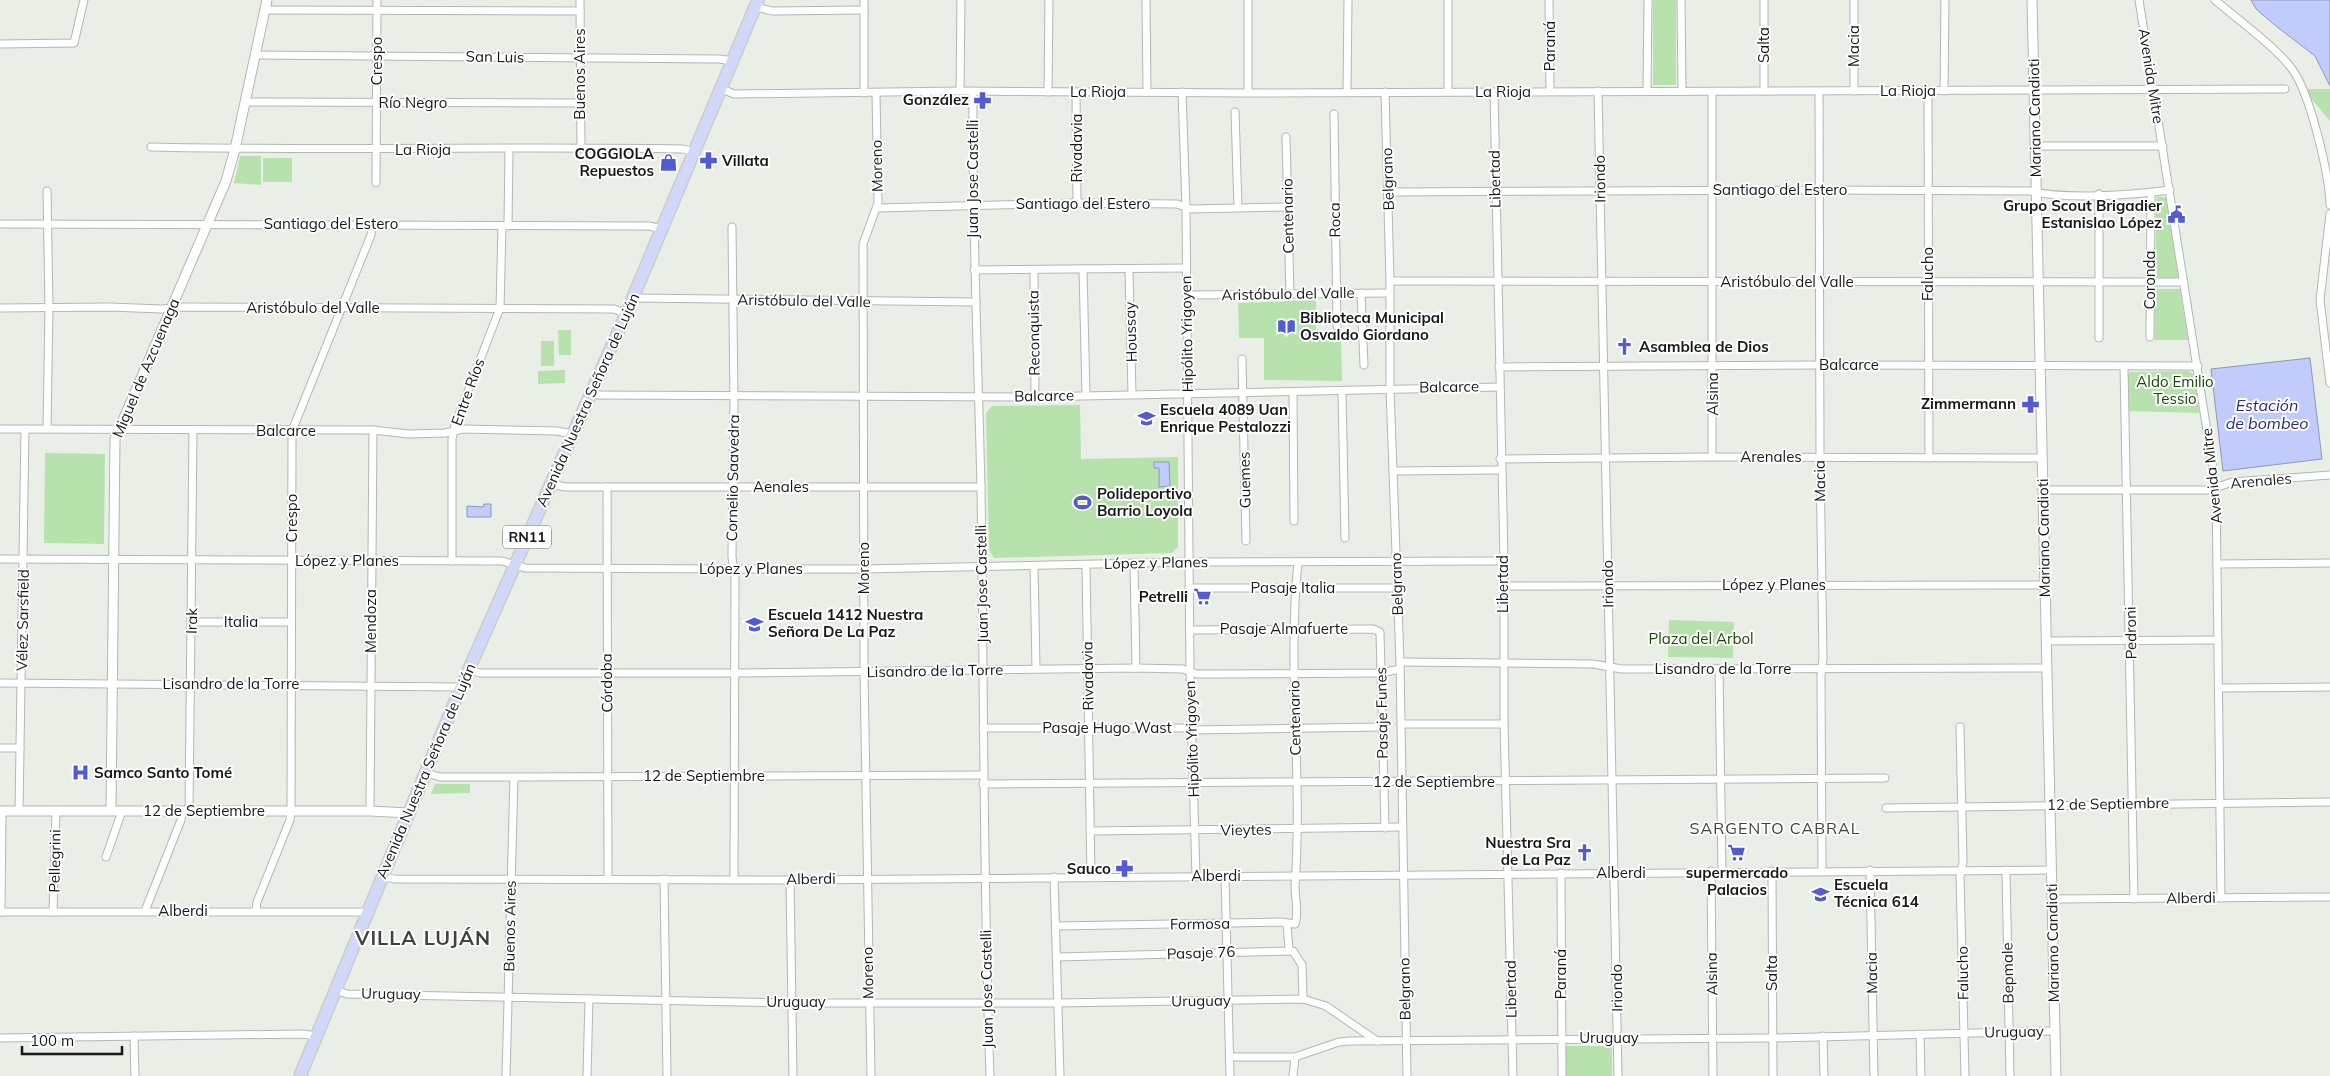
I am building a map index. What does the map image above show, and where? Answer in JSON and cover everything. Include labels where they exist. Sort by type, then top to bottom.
[{"type":"main road","name":"Avenida Nuestra Señora de Luján","points":[[300,1076],[366,912],[426,774],[461,687],[626,314],[758,2]]},
{"type":"street","points":[[0,44],[74,43],[84,0]]},
{"type":"street","name":"Miguel de Azcuenaga","points":[[110,810],[113,684],[114,451],[118,431],[226,181],[236,149],[267,0]]},
{"type":"street","name":"Crespo","points":[[376,183],[377,0]]},
{"type":"street","name":"Buenos Aires","points":[[580,0],[580,147]]},
{"type":"street","points":[[864,0],[864,92]]},
{"type":"street","points":[[960,91],[961,0]]},
{"type":"street","points":[[1048,92],[1049,0]]},
{"type":"street","points":[[1146,0],[1147,92]]},
{"type":"street","points":[[1248,0],[1248,93]]},
{"type":"street","points":[[1347,92],[1348,0]]},
{"type":"street","points":[[1448,0],[1448,91]]},
{"type":"street","name":"Paraná","points":[[1549,0],[1550,91]]},
{"type":"street","points":[[1647,91],[1648,0]]},
{"type":"street","points":[[1681,0],[1682,91]]},
{"type":"street","name":"Salta","points":[[1764,0],[1764,91]]},
{"type":"street","name":"Macia","points":[[1854,0],[1854,91]]},
{"type":"street","points":[[1944,91],[1945,0]]},
{"type":"street","name":"Mariano Candioti","points":[[2032,0],[2056,1076]]},
{"type":"street","name":"Avenida Mitre","points":[[2138,0],[2163,146],[2216,488],[2221,898]]},
{"type":"street","points":[[2215,0],[2286,61],[2297,76],[2303,89],[2324,163],[2330,205]]},
{"type":"street","points":[[758,2],[772,11],[864,10]]},
{"type":"street","points":[[265,10],[580,11]]},
{"type":"street","name":"San Luis","points":[[257,54],[719,59],[734,61]]},
{"type":"street","name":"La Rioja","points":[[722,89],[734,94],[960,91],[1248,93],[2285,89]]},
{"type":"street","name":"Iriondo","points":[[1598,91],[1618,1076]]},
{"type":"street","name":"Falucho","points":[[1928,91],[1927,282],[1929,458]]},
{"type":"street","name":"Juan Jose Castelli","points":[[973,92],[972,205],[982,567],[984,671],[983,784],[990,1076]]},
{"type":"street","name":"Hipólito Yrigoyen","points":[[1182,92],[1186,207],[1190,672],[1196,876]]},
{"type":"street","name":"Belgrano","points":[[1385,92],[1389,192],[1390,389],[1400,666],[1401,827],[1404,874],[1407,1076]]},
{"type":"street","name":"Libertad","points":[[1494,92],[1500,470],[1504,561],[1505,782],[1513,1076]]},
{"type":"street","name":"Alsina","points":[[1712,92],[1712,457]]},
{"type":"street","name":"Macia","points":[[1820,92],[1822,585],[1820,777],[1822,871]]},
{"type":"street","name":"Moreno","points":[[871,1076],[866,878],[863,302],[864,238],[877,208],[876,93]]},
{"type":"street","name":"Rivadavia","points":[[1076,93],[1077,204]]},
{"type":"street","name":"Río Negro","points":[[246,102],[376,104],[580,103]]},
{"type":"street","points":[[1235,112],[1238,207]]},
{"type":"street","name":"Roca","points":[[1334,114],[1337,326]]},
{"type":"street","name":"Centenario","points":[[1286,137],[1290,294]]},
{"type":"street","points":[[2036,146],[2163,146]]},
{"type":"street","name":"La Rioja","points":[[151,147],[376,150],[580,147],[683,148],[695,152]]},
{"type":"street","name":"Entre Ríos","points":[[452,561],[454,431],[500,308],[509,149]]},
{"type":"street","name":"Santiago del Estero","points":[[1389,192],[2030,190],[2037,192],[2099,194],[2170,190]]},
{"type":"street","points":[[47,191],[49,307],[47,428]]},
{"type":"street","name":"Coronda","points":[[2150,337],[2151,192]]},
{"type":"street","points":[[2099,194],[2099,338]]},
{"type":"street","name":"Santiago del Estero","points":[[877,208],[1077,204],[1177,204],[1186,207],[1288,206]]},
{"type":"street","points":[[2330,214],[2320,300],[2330,383]]},
{"type":"street","name":"Santiago del Estero","points":[[0,224],[649,226],[662,229]]},
{"type":"street","name":"Crespo","points":[[256,911],[257,902],[290,820],[291,811],[292,431],[371,235],[372,224]]},
{"type":"street","name":"Cornelio Saavedra","points":[[732,227],[734,878]]},
{"type":"street","points":[[974,270],[1186,268]]},
{"type":"street","points":[[1083,269],[1086,395]]},
{"type":"street","name":"Houssay","points":[[1129,269],[1132,394]]},
{"type":"street","name":"Reconquista","points":[[1034,270],[1035,397]]},
{"type":"street","name":"Aristóbulo del Valle","points":[[1390,282],[2184,282]]},
{"type":"street","points":[[1361,293],[1364,365]]},
{"type":"street","name":"Aristóbulo del Valle","points":[[1187,295],[1389,293]]},
{"type":"street","name":"Aristóbulo del Valle","points":[[632,298],[976,302]]},
{"type":"street","name":"Aristóbulo del Valle","points":[[0,308],[614,309],[626,314]]},
{"type":"street","name":"Guemes","points":[[1242,359],[1246,541]]},
{"type":"street","name":"Balcarce","points":[[1499,367],[1820,365],[2198,366]]},
{"type":"street","name":"Pedroni","points":[[2124,366],[2131,641],[2134,899]]},
{"type":"street","name":"Balcarce","points":[[590,395],[1035,397],[1188,393],[1342,392],[1499,387]]},
{"type":"street","points":[[1293,392],[1294,521]]},
{"type":"street","points":[[1342,392],[1345,538]]},
{"type":"street","name":"Balcarce","points":[[0,429],[47,428],[118,431],[373,430],[408,434],[463,429],[557,431],[572,434]]},
{"type":"street","name":"Vélez Sarsfield","points":[[20,811],[25,429]]},
{"type":"street","name":"Mendoza","points":[[370,811],[373,430]]},
{"type":"street","name":"Irak","points":[[185,811],[191,684],[193,431]]},
{"type":"street","name":"Arenales","points":[[1500,459],[1712,457],[2042,458]]},
{"type":"street","points":[[1393,471],[1500,470]]},
{"type":"street","name":"Arenales","points":[[2043,490],[2209,490],[2232,482],[2330,475]]},
{"type":"street","name":"Aenales","points":[[551,484],[608,487],[980,487]]},
{"type":"street","name":"Córdoba","points":[[608,487],[606,569],[609,776],[608,878]]},
{"type":"street","name":"López y Planes","points":[[0,559],[502,561],[526,568],[606,569],[864,569],[1189,562],[1504,561]]},
{"type":"street","name":"Centenario","points":[[1297,875],[1298,829],[1294,630],[1298,562]]},
{"type":"street","points":[[2218,564],[2330,563]]},
{"type":"street","points":[[1134,564],[1136,668]]},
{"type":"street","name":"Rivadavia","points":[[1086,565],[1091,877]]},
{"type":"street","points":[[1034,566],[1036,668]]},
{"type":"street","name":"López y Planes","points":[[1504,586],[2044,585]]},
{"type":"street","name":"Pasaje Italia","points":[[1189,588],[1397,588]]},
{"type":"street","name":"Italia","points":[[192,622],[290,622]]},
{"type":"street","name":"Pasaje Almafuerte","points":[[1190,630],[1377,630]]},
{"type":"street","name":"Pasaje Funes","points":[[1377,630],[1380,632],[1385,828]]},
{"type":"street","points":[[2046,641],[2218,640]]},
{"type":"street","name":"Lisandro de la Torre","points":[[469,670],[480,673],[734,673],[1136,668],[1183,669],[1197,674],[1294,674],[1381,673],[1400,666],[1503,663],[1594,664],[1609,668],[2046,668]]},
{"type":"street","points":[[1719,668],[1722,871]]},
{"type":"street","name":"Lisandro de la Torre","points":[[0,683],[290,684],[461,687]]},
{"type":"street","points":[[2219,688],[2330,687]]},
{"type":"street","points":[[1401,724],[1504,724]]},
{"type":"street","name":"Pasaje Hugo Wast","points":[[983,728],[1089,727],[1184,728],[1192,730],[1381,727]]},
{"type":"street","name":"Falucho","points":[[1960,727],[1962,808],[1962,870],[1960,876],[1965,1076]]},
{"type":"street","points":[[0,748],[20,748]]},
{"type":"street","name":"12 de Septiembre","points":[[426,774],[440,777],[983,775]]},
{"type":"street","name":"Buenos Aires","points":[[506,1076],[514,777]]},
{"type":"street","name":"12 de Septiembre","points":[[983,784],[1089,785],[1401,781],[1720,780],[1820,777],[1885,778]]},
{"type":"street","name":"12 de Septiembre","points":[[1886,808],[2330,802]]},
{"type":"street","name":"Pellegrini","points":[[53,912],[56,810]]},
{"type":"street","points":[[0,912],[1,811]]},
{"type":"street","name":"12 de Septiembre","points":[[1,811],[370,811],[409,813]]},
{"type":"street","points":[[106,857],[122,811]]},
{"type":"street","points":[[145,911],[185,811]]},
{"type":"street","name":"Vieytes","points":[[1090,831],[1401,827]]},
{"type":"street","name":"Macia","points":[[1870,870],[1874,1076]]},
{"type":"street","name":"Bepmale","points":[[2006,870],[2010,1076]]},
{"type":"street","name":"Alberdi","points":[[382,876],[394,879],[734,878],[790,880],[1711,871],[2051,870]]},
{"type":"street","name":"Alsina","points":[[1711,871],[1713,1076]]},
{"type":"street","name":"Salta","points":[[1772,871],[1773,1076]]},
{"type":"street","name":"Paraná","points":[[1560,873],[1562,1076]]},
{"type":"street","points":[[1297,875],[1296,921],[1295,924],[1288,924],[1289,950],[1293,951],[1301,961],[1303,999]]},
{"type":"street","points":[[1225,876],[1230,1076]]},
{"type":"street","points":[[1054,878],[1060,1076]]},
{"type":"street","points":[[664,879],[667,1076]]},
{"type":"street","points":[[790,880],[793,1076]]},
{"type":"street","name":"Alberdi","points":[[2052,899],[2330,897]]},
{"type":"street","name":"Alberdi","points":[[0,912],[366,912]]},
{"type":"street","name":"Formosa","points":[[1056,926],[1281,922],[1288,924]]},
{"type":"street","name":"Pasaje 76","points":[[1057,957],[1289,950]]},
{"type":"street","name":"Uruguay","points":[[336,990],[347,994],[508,996],[666,1002],[1058,1003],[1303,999],[1326,1006],[1377,1041],[1512,1038],[1773,1038],[2055,1031]]},
{"type":"street","points":[[587,1076],[589,999]]},
{"type":"street","points":[[0,1038],[302,1034],[316,1036]]},
{"type":"street","points":[[1920,1034],[1921,1076]]},
{"type":"street","points":[[134,1036],[135,1076]]},
{"type":"street","points":[[1823,1036],[1824,1076]]},
{"type":"street","points":[[1230,1057],[1294,1057],[1339,1042],[1377,1041]]},
{"type":"street","points":[[1294,1057],[1294,1076]]},
{"type":"green space","points":[[1653,0],[1676,0],[1676,85],[1653,85]]},
{"type":"green space","points":[[2303,89],[2330,89],[2330,121]]},
{"type":"green space","points":[[240,156],[261,156],[261,185],[234,183]]},
{"type":"green space","points":[[263,158],[292,158],[292,182],[263,182]]},
{"type":"green space","points":[[2158,196],[2166,198],[2178,276],[2175,280],[2159,280],[2156,277],[2156,200]]},
{"type":"green space","points":[[2154,289],[2180,289],[2188,340],[2155,340]]},
{"type":"green space","points":[[1316,300],[1316,340],[1341,340],[1342,381],[1264,380],[1264,338],[1239,338],[1238,303]]},
{"type":"green space","points":[[558,330],[571,330],[571,355],[559,355]]},
{"type":"green space","points":[[541,341],[554,341],[554,366],[541,366]]},
{"type":"green space","points":[[565,370],[565,383],[538,384],[538,371]]},
{"type":"green space","name":"Aldo Emilio Tessio","points":[[2189,371],[2194,375],[2199,413],[2128,411],[2128,376],[2130,372]]},
{"type":"green space","name":"Polideportivo Barrio Loyola","points":[[1080,405],[1081,459],[1178,457],[1178,547],[1172,553],[994,558],[989,550],[986,413],[992,406]]},
{"type":"green space","points":[[45,453],[105,454],[104,544],[44,543]]},
{"type":"green space","name":"Plaza del Arbol","points":[[1669,620],[1734,622],[1733,658],[1668,657]]},
{"type":"green space","points":[[435,784],[470,784],[470,793],[431,794]]},
{"type":"green space","points":[[1564,1046],[1612,1046],[1612,1076],[1565,1076]]},
{"type":"water","points":[[2251,0],[2330,0],[2330,86],[2315,56],[2256,9]]},
{"type":"water","name":"Estación de bombeo","points":[[2310,358],[2322,459],[2223,471],[2211,369]]},
{"type":"water","points":[[1154,462],[1169,462],[1170,486],[1159,487],[1159,468],[1154,468]]},
{"type":"water","points":[[484,504],[491,504],[491,517],[467,517],[467,506],[483,507]]},
{"type":"place","name":"González","points":[[983,100]]},
{"type":"place","name":"Villata","points":[[708,161]]},
{"type":"place","name":"COGGIOLA Repuestos","points":[[668,163]]},
{"type":"place","name":"Grupo Scout Brigadier Estanislao López","points":[[2176,215]]},
{"type":"place","name":"Biblioteca Municipal Osvaldo Giordano","points":[[1286,327]]},
{"type":"place","name":"Asamblea de Dios","points":[[1625,347]]},
{"type":"place","name":"Zimmermann","points":[[2030,404]]},
{"type":"place","name":"Escuela 4089 Uan Enrique Pestalozzi","points":[[1146,419]]},
{"type":"place","name":"Polideportivo Barrio Loyola","points":[[1083,503]]},
{"type":"place","name":"Petrelli","points":[[1202,597]]},
{"type":"place","name":"Escuela 1412 Nuestra Señora De La Paz","points":[[754,624]]},
{"type":"place","name":"Samco Santo Tomé","points":[[80,773]]},
{"type":"place","name":"Nuestra Sra de La Paz","points":[[1585,852]]},
{"type":"place","name":"supermercado Palacios","points":[[1737,852]]},
{"type":"place","name":"Sauco","points":[[1125,869]]},
{"type":"place","name":"Escuela Técnica 614","points":[[1820,894]]},
{"type":"district","name":"SARGENTO CABRAL","points":[[1775,828]]},
{"type":"district","name":"VILLA LUJÁN","points":[[423,938]]}]
